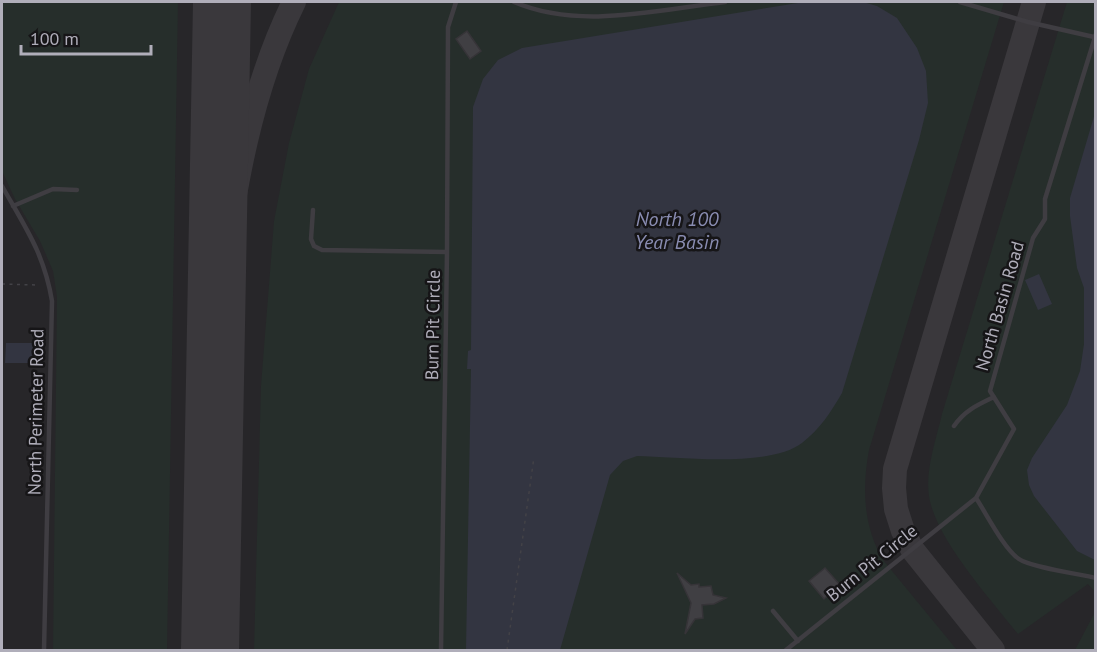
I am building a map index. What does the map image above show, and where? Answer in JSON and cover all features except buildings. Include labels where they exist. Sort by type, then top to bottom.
[{"type":"lane","name":"Burn Pit Circle","points":[[441,651],[448,27],[456,2]]},
{"type":"lane","points":[[514,2],[553,14],[583,17],[620,15],[725,2]]},
{"type":"lane","points":[[960,2],[1028,21],[1095,35]]},
{"type":"lane","name":"North Basin Road","points":[[976,498],[1014,429],[990,391],[1033,238],[1045,219],[1045,199],[1095,35]]},
{"type":"lane","name":"North Perimeter Road","points":[[2,186],[38,249],[48,275],[52,301],[44,651]]},
{"type":"lane","points":[[13,206],[53,189],[77,190]]},
{"type":"lane","points":[[313,210],[311,239],[314,246],[322,250],[447,252]]},
{"type":"lane","points":[[954,426],[970,408],[994,397]]},
{"type":"lane","name":"Burn Pit Circle","points":[[786,651],[976,498]]},
{"type":"lane","points":[[976,498],[999,534],[1018,558],[1030,563],[1095,578]]},
{"type":"lane","points":[[773,611],[798,641]]},
{"type":"path","points":[[2,284],[37,285]]},
{"type":"path","points":[[507,651],[534,458]]},
{"type":"shaded area","points":[[2,2],[1095,2],[1095,650],[2,650]]},
{"type":"shaded area","points":[[2,2],[178,2],[167,650],[53,650],[57,297],[53,271],[40,241],[15,199],[2,171]]},
{"type":"shaded area","points":[[339,2],[1004,2],[869,450],[865,479],[868,520],[876,547],[883,560],[957,650],[254,650],[261,386],[274,221],[289,143],[309,69]]},
{"type":"shaded area","points":[[1067,2],[1095,2],[1095,592],[1088,584],[1018,634],[966,568],[942,530],[933,513],[928,476],[942,414]]},
{"type":"shaded area","points":[[1095,612],[1095,650],[1075,650]]},
{"type":"water","name":"North 100 Year Basin","points":[[804,2],[863,2],[877,6],[897,18],[917,48],[926,71],[928,103],[919,140],[842,393],[814,432],[802,443],[787,451],[746,458],[699,459],[637,456],[623,461],[610,475],[560,650],[466,650],[471,369],[467,369],[468,351],[471,350],[473,107],[483,79],[498,60],[522,48]]},
{"type":"water","points":[[1095,113],[1095,560],[1077,551],[1034,496],[1029,485],[1027,470],[1032,458],[1067,405],[1080,371],[1084,344],[1084,288],[1077,268],[1070,198]]},
{"type":"water","points":[[1039,274],[1052,304],[1038,310],[1025,280]]},
{"type":"water","points":[[6,343],[40,343],[40,363],[5,363]]},
{"type":"taxiway","points":[[215,318],[235,196],[252,117],[263,78],[294,2]]},
{"type":"taxiway","points":[[993,650],[912,549],[896,509],[895,469],[1034,2]]},
{"type":"runway","points":[[210,650],[222,2]]}]
